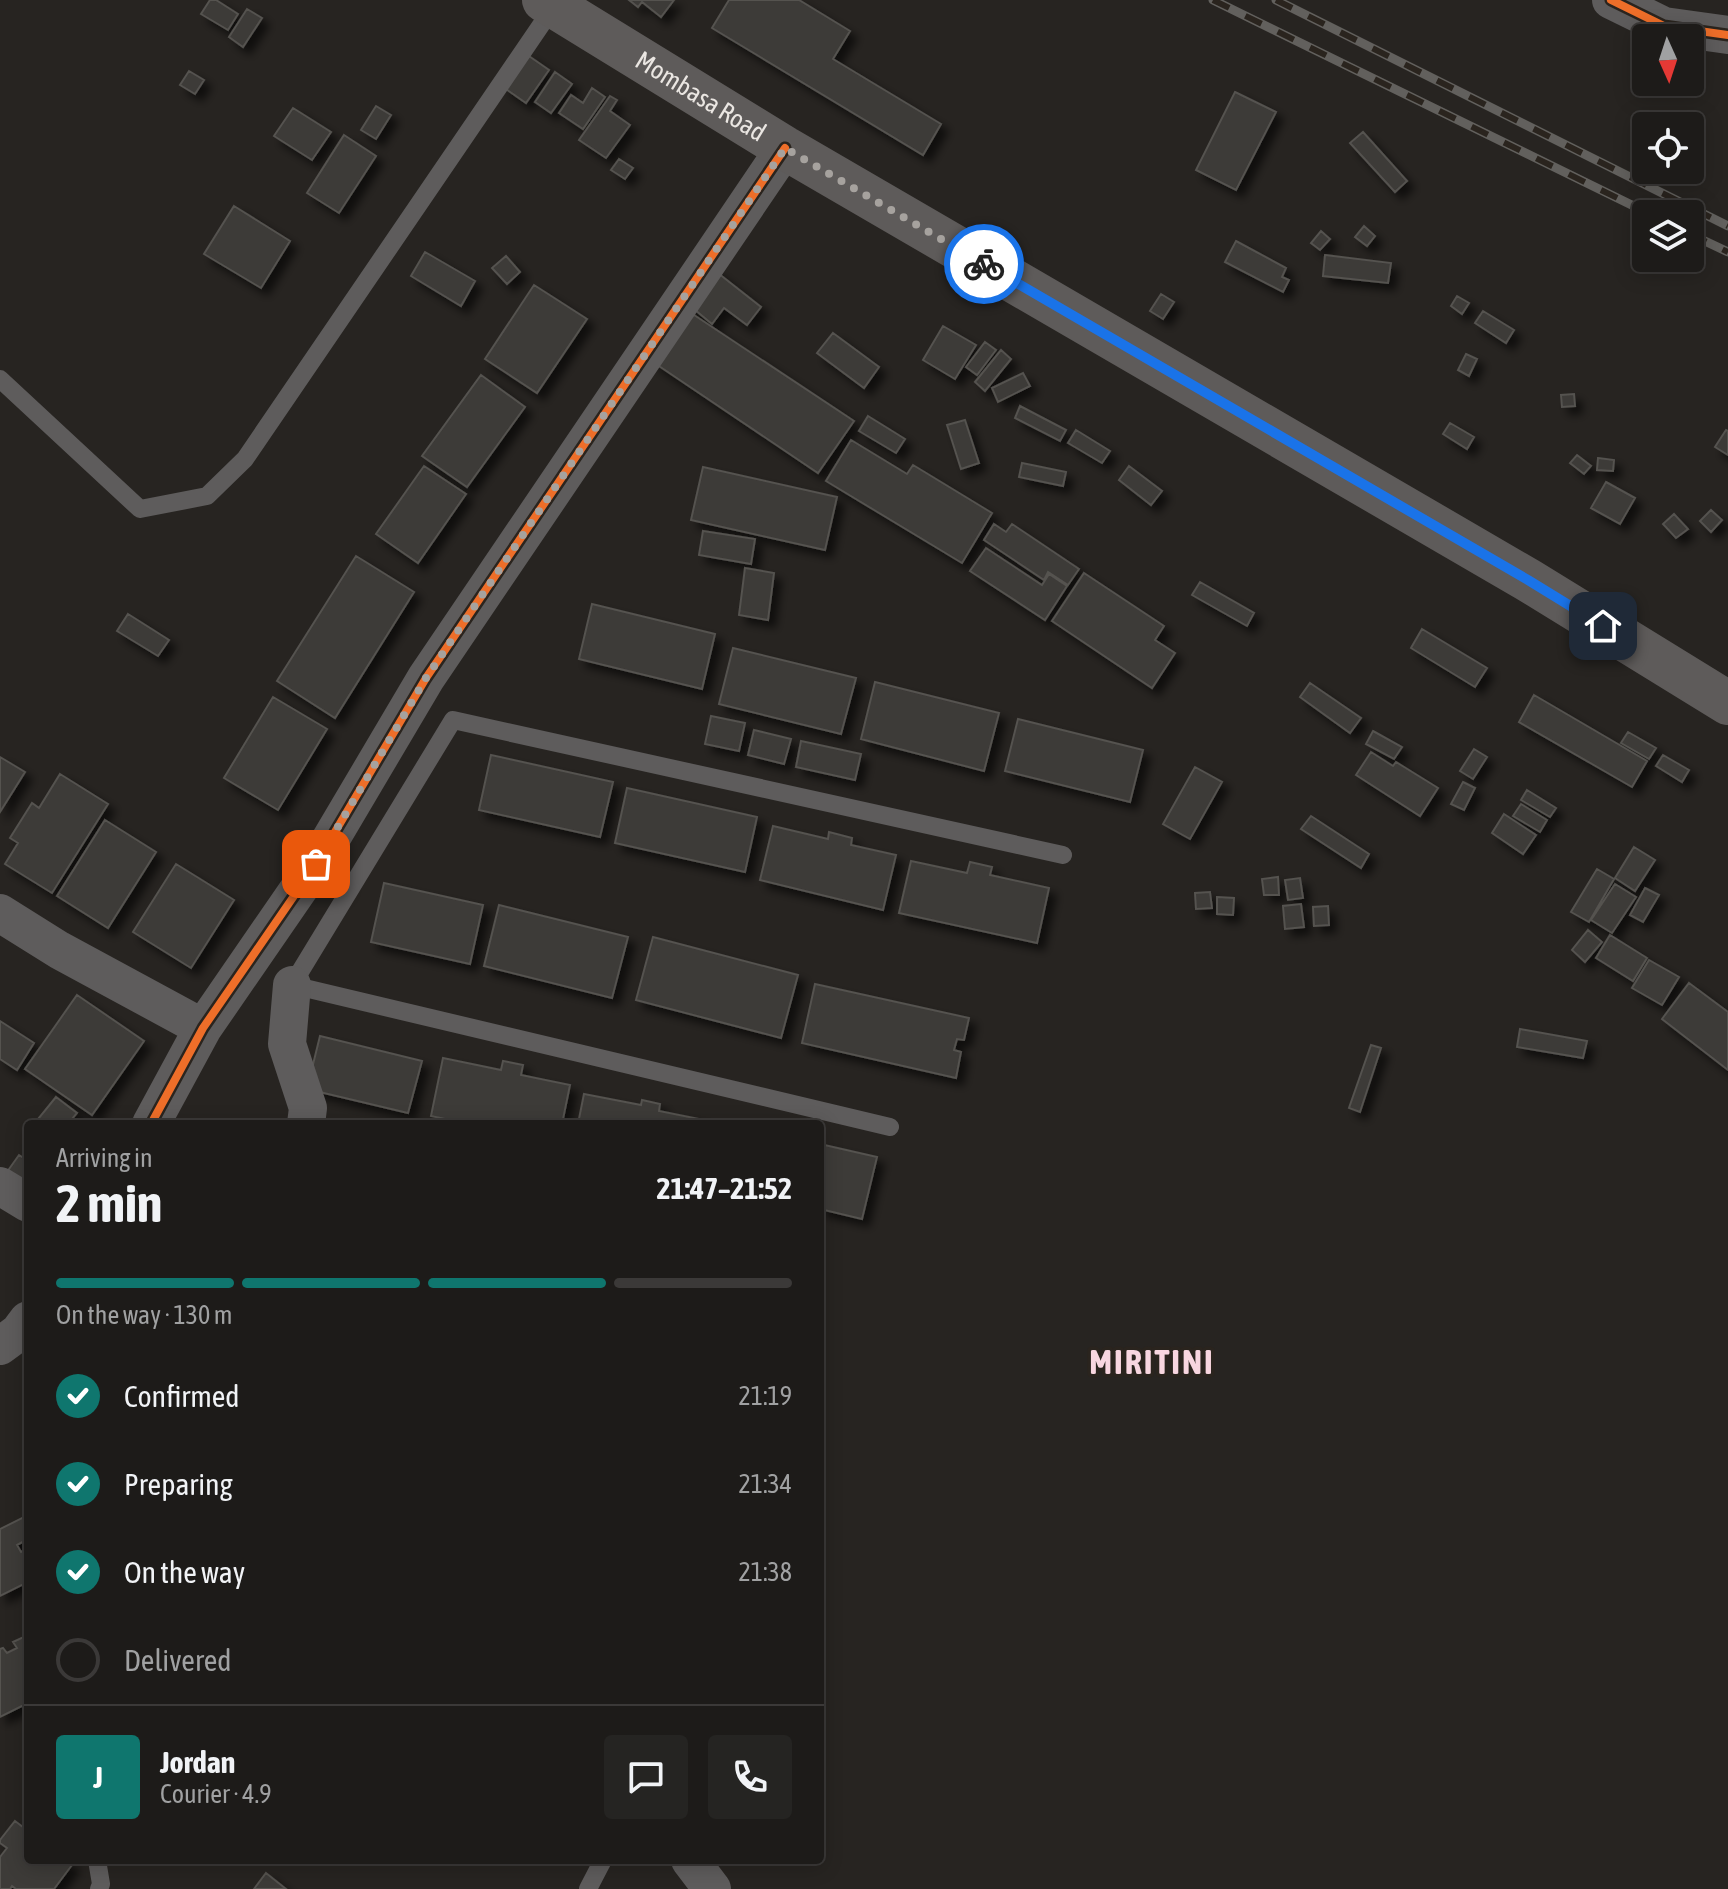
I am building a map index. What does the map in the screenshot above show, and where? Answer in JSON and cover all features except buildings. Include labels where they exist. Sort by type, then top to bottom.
[{"type":"highway","name":"Mombasa Road","points":[[549,3],[785,148],[1528,580],[1728,703]]},
{"type":"street","points":[[1611,0],[1664,26],[1728,35]]},
{"type":"street","points":[[153,1120],[203,1028],[316,864],[426,678],[785,148]]},
{"type":"street","points":[[0,913],[59,950],[203,1028]]},
{"type":"street","points":[[292,985],[287,1044],[308,1108],[306,1120]]},
{"type":"street","points":[[0,1186],[24,1201]]},
{"type":"street","points":[[693,1864],[712,1889]]},
{"type":"lane","points":[[0,379],[140,509],[207,496],[245,459],[549,3]]},
{"type":"lane","points":[[890,1127],[292,985],[453,720],[1063,855]]},
{"type":"lane","points":[[316,864],[349,891]]},
{"type":"lane","points":[[98,1864],[99,1889]]},
{"type":"lane","points":[[588,1889],[601,1864]]},
{"type":"railway","points":[[1213,0],[1632,205]]},
{"type":"railway","points":[[1276,0],[1728,226]]},
{"type":"railway","points":[[1704,241],[1728,252]]},
{"type":"cycle path","points":[[1611,0],[1664,26],[1728,35]]},
{"type":"cycle path","points":[[153,1120],[203,1028],[316,864],[426,678],[785,148]]},
{"type":"way so far","points":[[316,864],[426,678],[785,148],[984,264]]},
{"type":"district","name":"MIRITINI","points":[[1152,1362]]},
{"type":"route","points":[[984,264],[1603,626]]}]
